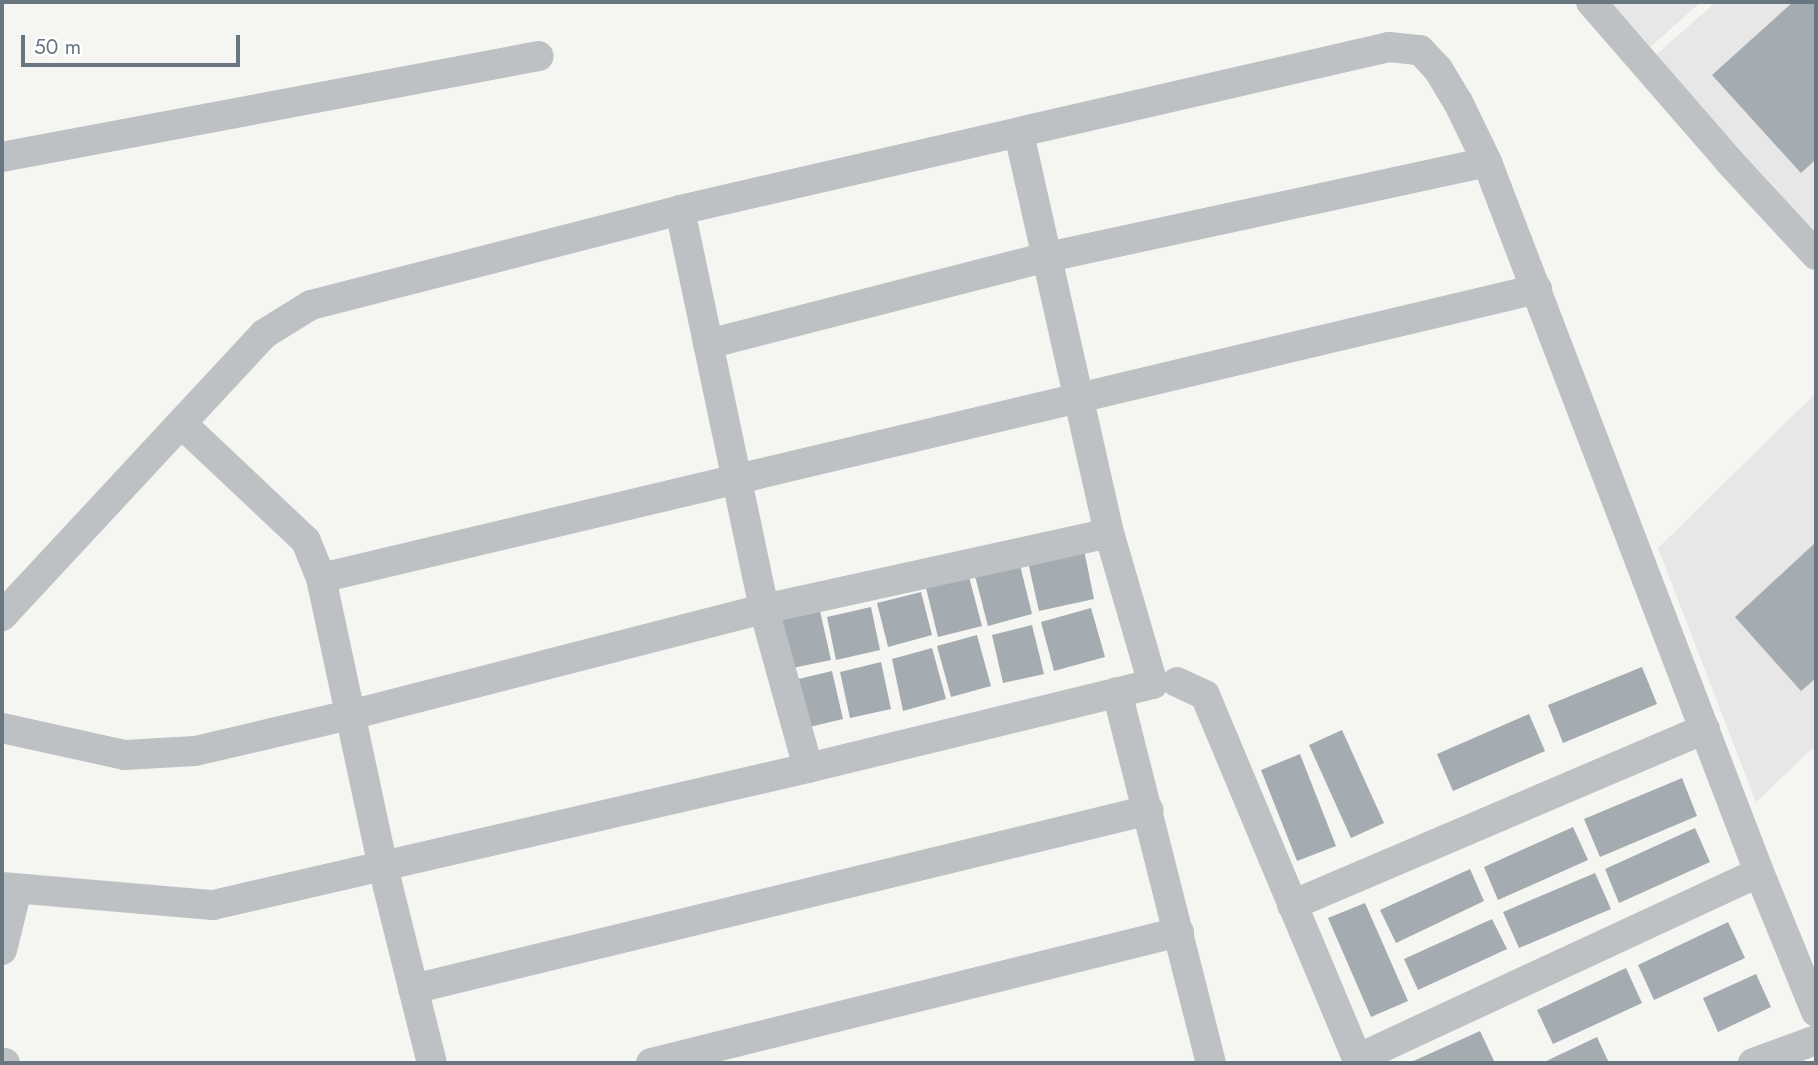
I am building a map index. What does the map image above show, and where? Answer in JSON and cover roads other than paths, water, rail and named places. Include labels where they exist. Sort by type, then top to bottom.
[{"type":"street","points":[[1591,2],[1816,255]]},
{"type":"street","points":[[2,616],[264,334],[311,305],[680,210],[1389,47],[1420,50],[1438,69],[1487,162],[1759,872],[1816,1012]]},
{"type":"street","points":[[2,157],[539,57]]},
{"type":"street","points":[[2,950],[9,888],[213,905],[808,768],[1153,684],[1109,533],[1019,134]]},
{"type":"street","points":[[708,344],[1048,257],[1487,162]]},
{"type":"street","points":[[680,210],[764,609],[808,768]]},
{"type":"street","points":[[321,578],[1537,289]]},
{"type":"street","points":[[182,424],[306,541],[321,578],[383,867],[432,1063]]},
{"type":"street","points":[[2,728],[125,755],[195,751],[350,715],[764,609],[1109,533]]},
{"type":"street","points":[[1177,682],[1205,695],[1358,1061],[1759,872]]},
{"type":"street","points":[[1118,692],[1211,1063]]},
{"type":"street","points":[[1292,905],[1705,729]]},
{"type":"street","points":[[413,989],[1149,810]]},
{"type":"street","points":[[651,1063],[1179,932]]},
{"type":"street","points":[[1753,1063],[1816,1040]]}]
